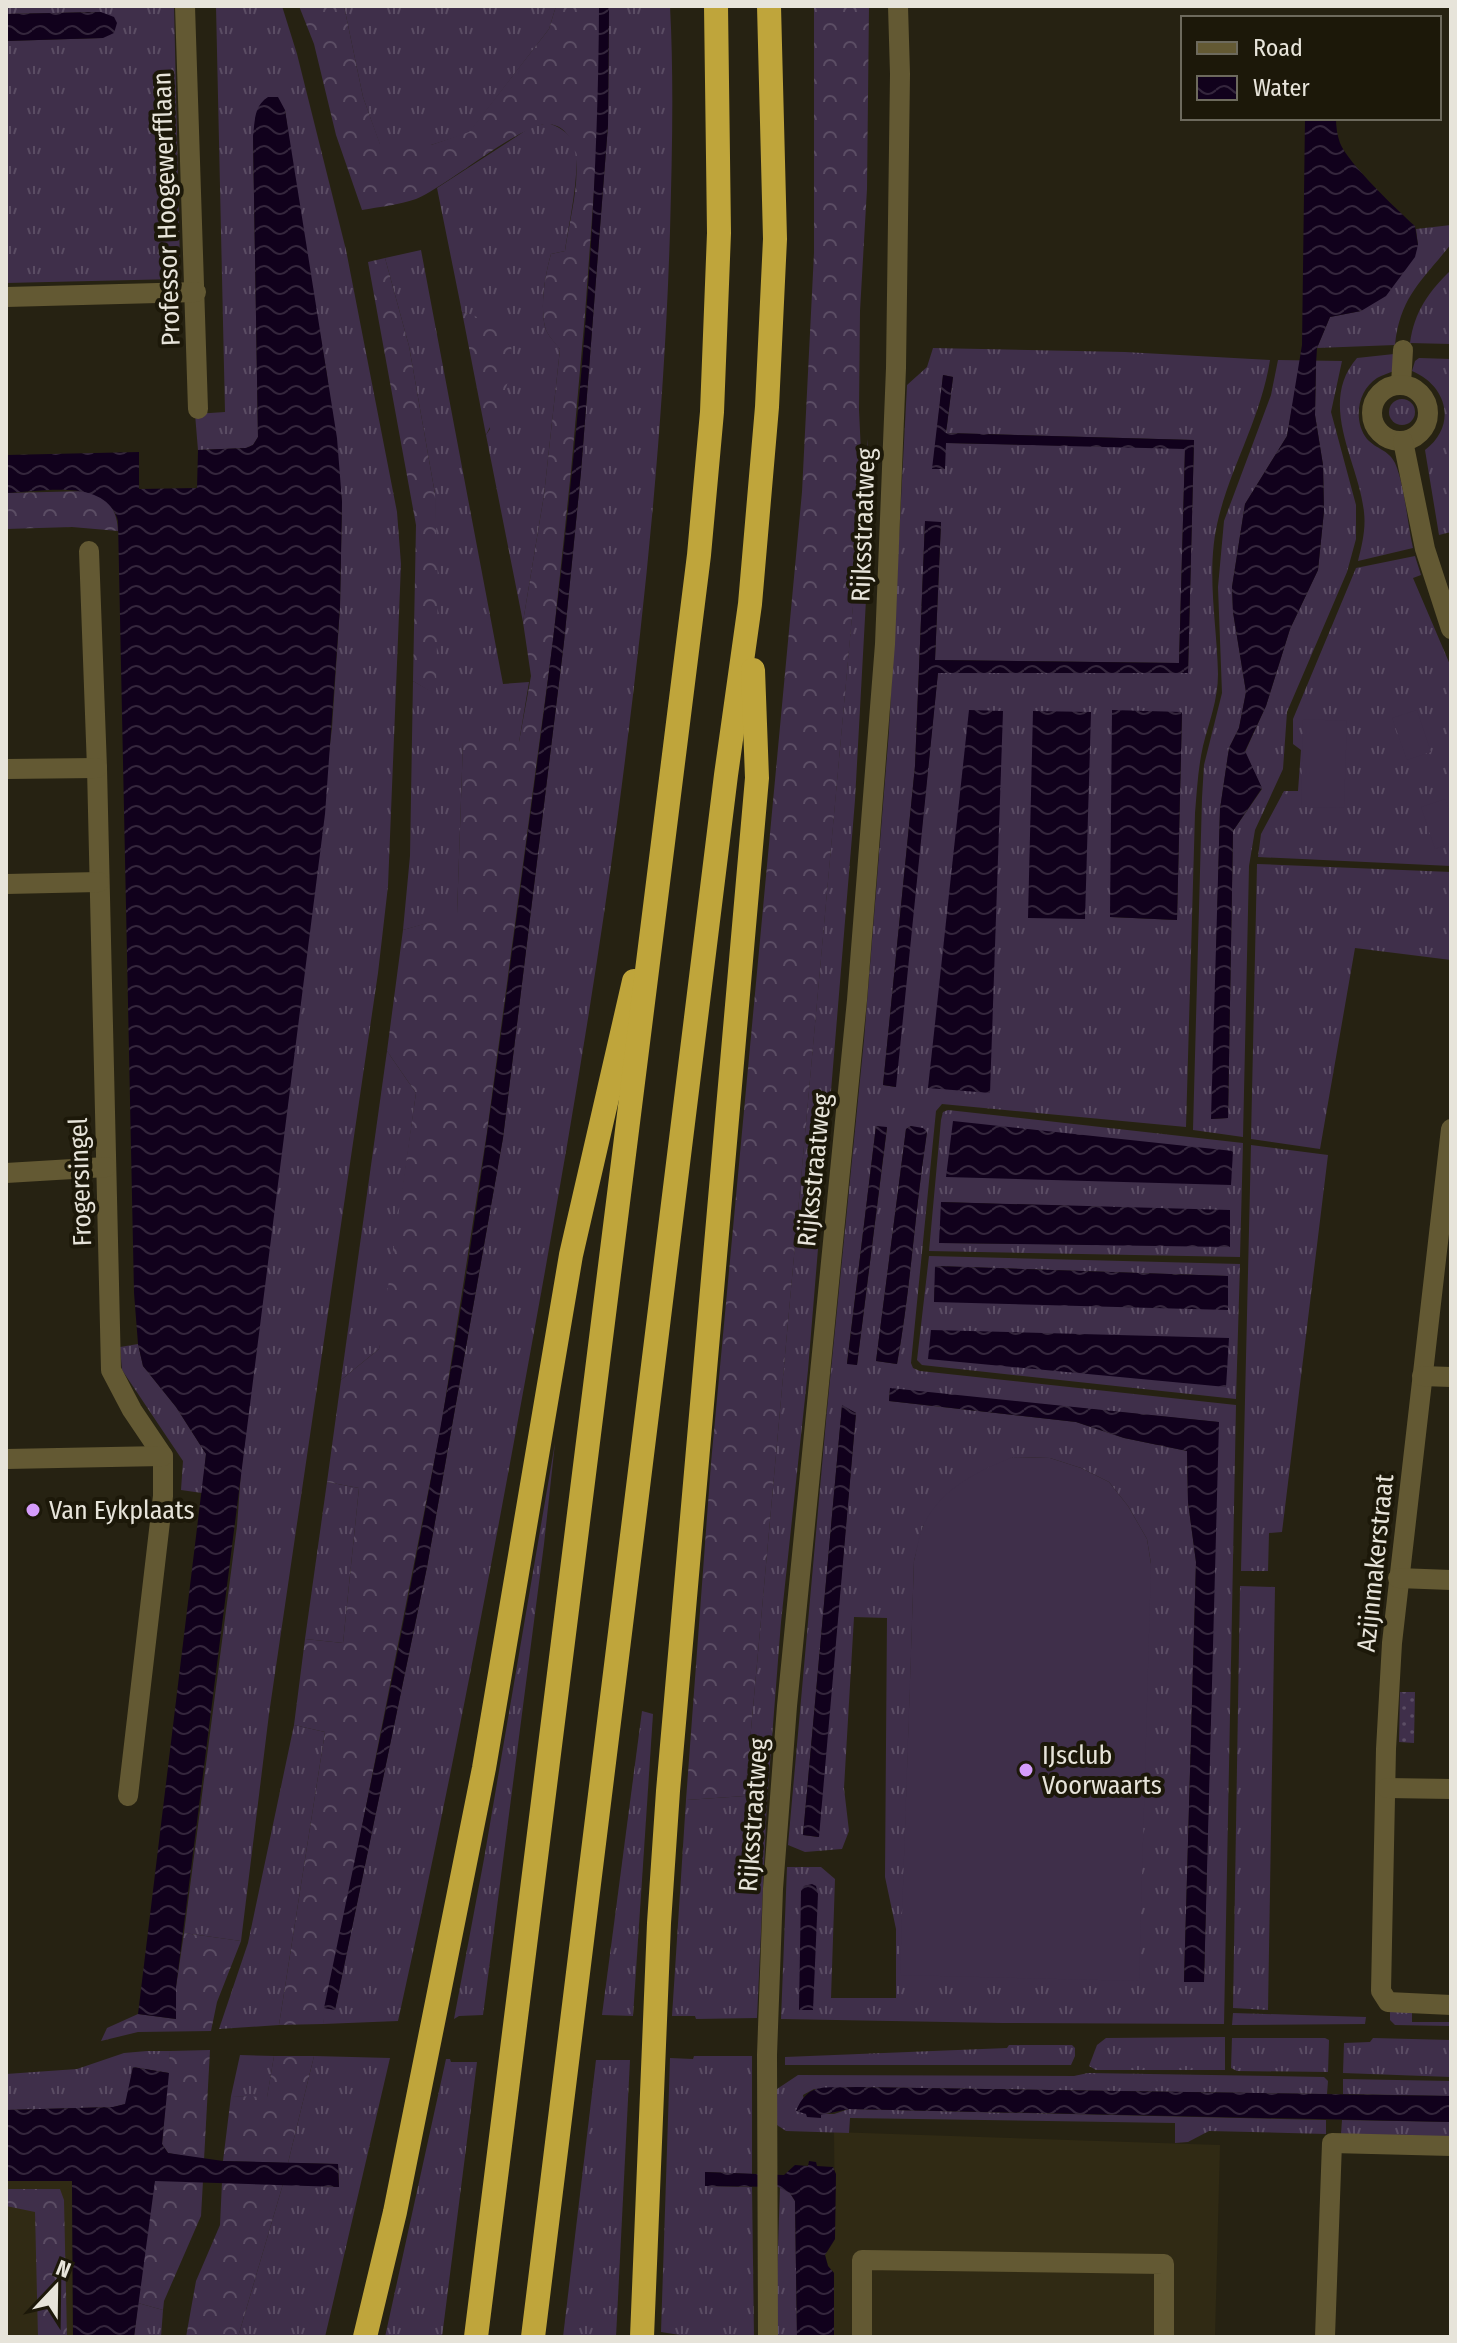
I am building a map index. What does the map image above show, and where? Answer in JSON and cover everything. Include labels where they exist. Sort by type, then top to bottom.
[{"type":"highway","points":[[476,2337],[699,555],[712,412],[719,233],[716,6]]},
{"type":"highway","points":[[533,2337],[724,791],[750,604],[767,407],[775,239],[769,6]]},
{"type":"highway","points":[[642,2337],[659,1923],[668,1791],[757,778],[750,604]]},
{"type":"highway","points":[[365,2337],[408,2150],[481,1783],[571,1255],[658,874]]},
{"type":"street","name":"Professor Hoogewerfflaan","points":[[185,6],[198,409]]},
{"type":"street","name":"Rijksstraatweg","points":[[768,2337],[767,2055],[773,1889],[787,1706],[857,1000],[885,644],[896,368],[898,6]]},
{"type":"street","points":[[6,297],[196,292]]},
{"type":"street","points":[[1401,384],[1403,350]]},
{"type":"street","points":[[1401,384],[1417,390],[1427,403],[1429,412],[1424,428],[1411,439],[1403,441],[1383,436],[1372,419],[1375,398],[1382,391],[1401,384]]},
{"type":"street","points":[[1403,441],[1425,549],[1451,629]]},
{"type":"street","name":"Frogersingel","points":[[89,551],[111,1370],[132,1410],[163,1456]]},
{"type":"street","points":[[6,769],[97,768]]},
{"type":"street","points":[[6,884],[99,882]]},
{"type":"street","name":"Azijnmakerstraat","points":[[1451,1129],[1398,1578],[1390,1674],[1381,1991],[1388,2002],[1451,2005]]},
{"type":"street","points":[[6,1173],[106,1167]]},
{"type":"street","points":[[1422,1376],[1451,1377]]},
{"type":"street","points":[[6,1459],[163,1456],[163,1496],[128,1796]]},
{"type":"street","points":[[1398,1578],[1451,1580]]},
{"type":"street","points":[[1387,1788],[1451,1789]]},
{"type":"street","points":[[1325,2337],[1332,2143],[1451,2146]]},
{"type":"street","points":[[862,2337],[862,2260],[1164,2264],[1164,2337]]},
{"type":"shaded area","points":[[834,2132],[1220,2145],[1215,2337],[834,2337],[834,2273],[825,2255],[835,2239]]},
{"type":"shaded area","points":[[6,2181],[72,2181],[73,2337],[6,2337]]},
{"type":"green space","points":[[6,6],[174,6],[180,265],[177,279],[6,283],[6,41],[103,38],[101,12],[6,14]]},
{"type":"green space","points":[[216,6],[282,6],[346,250],[397,512],[401,564],[388,886],[378,973],[269,1714],[241,1941],[184,1933],[237,1526],[241,1472],[332,728],[340,607],[342,502],[327,375],[285,110],[253,136],[258,437],[253,445],[246,448],[198,450],[195,414],[225,412]]},
{"type":"green space","points":[[299,6],[344,6],[363,97],[380,144],[431,145],[469,132],[549,29],[556,6],[599,6],[599,122],[585,314],[553,641],[487,1132],[441,1427],[323,2024],[279,2025],[325,1732],[294,1725],[305,1639],[343,1643],[359,1488],[327,1482],[341,1380],[379,1349],[416,1093],[387,1051],[403,930],[457,914],[463,742],[519,742],[531,676],[523,622],[544,495],[560,349],[545,327],[544,290],[551,254],[565,251],[577,170],[569,136],[555,125],[537,126],[504,143],[416,199],[362,210],[336,135],[314,44]]},
{"type":"green space","points":[[344,6],[556,6],[549,29],[469,133],[431,145],[380,145],[363,97]]},
{"type":"green space","points":[[609,6],[670,6],[672,118],[667,305],[651,528],[607,894],[573,1111],[508,1476],[398,2021],[323,2024],[324,2008],[335,2009],[427,1567],[503,1138],[564,642],[581,472],[608,125]]},
{"type":"green space","points":[[814,6],[869,6],[867,189],[860,311],[859,410],[863,496],[745,1796],[686,1800],[711,1463],[802,492],[814,253]]},
{"type":"green space","points":[[548,123],[566,132],[573,142],[576,179],[565,251],[551,254],[544,290],[545,327],[560,349],[544,495],[523,622],[486,435],[490,429],[469,314],[462,312],[437,188],[531,127]]},
{"type":"green space","points":[[1451,225],[1451,244],[1414,290],[1402,314],[1395,345],[1317,348],[1330,317],[1361,311],[1418,245],[1416,229]]},
{"type":"green space","points":[[421,250],[503,684],[529,682],[519,742],[463,743],[457,915],[403,930],[410,856],[413,681],[436,694],[435,494],[409,346],[385,258]]},
{"type":"green space","points":[[385,258],[409,346],[435,494],[438,582],[436,695],[413,681],[416,525],[368,262]]},
{"type":"green space","points":[[1451,270],[1451,344],[1410,343],[1415,321],[1424,303]]},
{"type":"green space","points":[[462,312],[497,328],[511,345],[507,385],[486,435]]},
{"type":"green space","points":[[933,348],[1125,352],[1270,360],[1260,401],[1225,496],[1215,536],[1212,575],[1218,684],[1201,754],[1195,813],[1186,1127],[942,1104],[936,1111],[911,1363],[913,1368],[920,1371],[1236,1405],[1224,2024],[781,2019],[787,1867],[821,1867],[835,1879],[831,1998],[896,1998],[896,1929],[885,1877],[887,1618],[854,1617],[844,1788],[849,1831],[842,1849],[805,1852],[788,1845],[864,1040],[889,731],[907,385],[927,367]],"holes":[[[943,375],[953,377],[946,433],[1194,440],[1188,672],[938,672],[895,1087],[883,1085],[915,766],[925,522],[941,522],[935,660],[1179,663],[1185,448],[946,443],[933,469]],[[1182,712],[1177,920],[1110,917]],[[876,1126],[887,1128],[857,1365],[847,1363]],[[911,1126],[927,1132],[902,1335],[897,1364],[876,1361],[906,1129]],[[890,1389],[1218,1422],[1204,1982],[1184,1981],[1196,1562],[1188,1502],[1187,1451],[1124,1438],[1076,1422],[889,1401]],[[842,1406],[856,1413],[818,1837],[803,1835]],[[1013,1457],[1050,1458],[1081,1468],[1109,1482],[1128,1506],[1147,1539],[1151,1564],[901,1975],[914,1561],[923,1526]]]},
{"type":"green space","points":[[1394,354],[1394,371],[1379,377],[1365,390],[1359,415],[1367,439],[1395,463],[1404,493],[1413,548],[1358,561],[1364,512],[1340,414],[1341,394],[1346,376],[1357,358]]},
{"type":"green space","points":[[1419,358],[1451,359],[1451,532],[1439,535],[1425,450],[1442,430],[1444,407],[1434,386],[1412,371]]},
{"type":"green space","points":[[1278,360],[1342,361],[1331,412],[1356,505],[1356,539],[1347,572],[1287,712],[1283,769],[1255,830],[1249,866],[1243,1137],[1193,1130],[1202,798],[1204,765],[1222,693],[1218,587],[1224,521],[1271,395]],"holes":[[[1300,364],[1316,364],[1315,415],[1323,465],[1324,511],[1318,570],[1290,629],[1266,706],[1245,752],[1262,789],[1233,831],[1228,1118],[1212,1119],[1220,809],[1229,748],[1239,728],[1246,692],[1232,587],[1245,504],[1287,436]]]},
{"type":"green space","points":[[1402,399],[1411,403],[1415,412],[1411,421],[1402,425],[1393,421],[1389,412],[1393,403]]},
{"type":"green space","points":[[868,439],[868,563],[855,800],[808,1370],[781,1622],[767,1802],[757,2018],[696,2019],[695,2016],[672,2016],[686,1800],[745,1796]]},
{"type":"green space","points":[[88,491],[110,505],[116,516],[118,531],[72,527],[6,529],[6,493]]},
{"type":"green space","points":[[1415,556],[1421,575],[1413,578],[1451,667],[1451,866],[1258,857],[1261,834],[1284,791],[1298,791],[1301,750],[1293,744],[1293,719],[1356,568]]},
{"type":"green space","points":[[1417,710],[1431,752],[1407,760],[1392,718]]},
{"type":"green space","points":[[1303,719],[1347,721],[1344,808],[1301,807]]},
{"type":"green space","points":[[1445,799],[1451,816],[1451,843],[1435,849],[1421,807]]},
{"type":"green space","points":[[1257,864],[1451,872],[1451,960],[1355,948],[1320,1149],[1251,1139]]},
{"type":"green space","points":[[387,1051],[416,1093],[383,1333],[379,1349],[341,1380]]},
{"type":"green space","points":[[948,1110],[1243,1143],[1240,1257],[929,1251],[943,1112]],"holes":[[[942,1202],[1230,1211],[1230,1246],[940,1243]]]},
{"type":"green space","points":[[1251,1145],[1328,1155],[1282,1532],[1269,1533],[1268,1571],[1241,1571]]},
{"type":"green space","points":[[929,1256],[1240,1264],[1236,1399],[922,1365],[917,1360]],"holes":[[[936,1266],[1228,1276],[1228,1309],[934,1301]]]},
{"type":"green space","points":[[138,1344],[143,1366],[176,1407],[206,1454],[202,1493],[181,1490],[183,1461],[122,1370],[120,1347]]},
{"type":"green space","points":[[555,1443],[483,2015],[454,2019],[484,1859]]},
{"type":"green space","name":"IJsclub Voorwaarts","points":[[1013,1457],[1050,1458],[1081,1468],[1109,1482],[1128,1506],[1147,1539],[1151,1564],[1139,1981],[900,1975],[914,1561],[919,1537],[932,1511],[951,1490],[974,1475]]},
{"type":"green space","points":[[327,1482],[359,1488],[343,1643],[305,1639]]},
{"type":"green space","points":[[1240,1586],[1275,1587],[1268,2010],[1233,2008]]},
{"type":"green space","points":[[1400,1692],[1415,1692],[1414,1743],[1399,1742]]},
{"type":"green space","points":[[642,1711],[653,1714],[633,2016],[602,2015]]},
{"type":"green space","points":[[294,1725],[325,1732],[279,2025],[219,2029],[248,1943]]},
{"type":"green space","points":[[184,1933],[241,1941],[217,2002],[211,2031],[138,2032],[101,2041],[107,2028],[138,2014],[176,2019],[176,1987]]},
{"type":"green space","points":[[1390,2012],[1412,2012],[1412,2022],[1451,2022],[1451,2026],[1395,2025],[1390,2020]]},
{"type":"green space","points":[[1233,2013],[1366,2017],[1365,2024],[1232,2025]]},
{"type":"green space","points":[[1225,2037],[1225,2070],[1096,2070],[1089,2066],[1097,2045],[1106,2038]]},
{"type":"green space","points":[[1232,2038],[1325,2038],[1329,2040],[1328,2072],[1237,2071],[1231,2068]]},
{"type":"green space","points":[[1373,2038],[1451,2040],[1451,2077],[1343,2073],[1344,2043],[1370,2042]]},
{"type":"green space","points":[[1009,2045],[1072,2045],[1075,2056],[1071,2065],[785,2065],[785,2057],[1007,2048]]},
{"type":"green space","points":[[210,2050],[204,2160],[168,2153],[162,2144],[170,2051]]},
{"type":"green space","points":[[170,2051],[169,2073],[133,2067],[126,2104],[6,2110],[6,2074],[77,2069],[124,2053]]},
{"type":"green space","points":[[240,2055],[274,2056],[267,2098],[231,2096]]},
{"type":"green space","points":[[274,2056],[314,2056],[288,2163],[223,2161],[231,2096],[267,2097]]},
{"type":"green space","points":[[314,2056],[390,2058],[325,2337],[238,2337],[283,2184],[339,2187],[338,2164],[288,2163]]},
{"type":"green space","points":[[694,2056],[752,2056],[752,2174],[706,2172],[705,2186],[752,2187],[754,2337],[692,2337],[661,2332],[670,2058],[693,2059]]},
{"type":"green space","points":[[446,2059],[451,2062],[477,2062],[442,2337],[385,2337]]},
{"type":"green space","points":[[596,2060],[630,2060],[616,2337],[563,2337]]},
{"type":"green space","points":[[1088,2073],[1324,2077],[1328,2081],[1327,2094],[856,2087],[814,2089],[803,2095],[806,2114],[834,2114],[849,2109],[1326,2120],[1326,2134],[1209,2131],[1188,2142],[1175,2143],[1175,2123],[850,2118],[849,2133],[786,2131],[777,2125],[777,2089],[798,2075],[1074,2076]]},
{"type":"green space","points":[[1343,2079],[1451,2081],[1451,2096],[1343,2094]]},
{"type":"green space","points":[[1342,2120],[1451,2122],[1451,2137],[1341,2134]]},
{"type":"green space","points":[[154,2181],[203,2181],[201,2216],[164,2301],[163,2310],[138,2303]]},
{"type":"green space","points":[[222,2182],[283,2184],[238,2337],[186,2337],[196,2281],[220,2225]]},
{"type":"green space","points":[[780,2187],[790,2193],[795,2201],[797,2337],[775,2337]]},
{"type":"green space","points":[[6,2189],[60,2189],[64,2200],[67,2337],[38,2337],[35,2212],[6,2206]]},
{"type":"green space","points":[[138,2303],[163,2310],[161,2337],[134,2337]]},
{"type":"water","points":[[599,6],[609,6],[608,125],[581,472],[564,642],[503,1138],[427,1567],[335,2010],[324,2008],[413,1575],[465,1285],[540,742],[566,532],[585,322],[593,217]]},
{"type":"water","points":[[101,12],[114,17],[117,23],[114,33],[103,38],[6,41],[6,14]]},
{"type":"water","points":[[268,97],[278,97],[285,110],[337,438],[342,502],[340,607],[325,814],[176,1987],[176,2019],[138,2014],[206,1454],[176,1407],[143,1366],[138,1344],[134,1293],[118,521],[111,507],[87,493],[54,490],[6,493],[6,455],[139,452],[139,489],[197,488],[198,450],[253,445],[258,437],[253,136],[258,109]]},
{"type":"water","points":[[1305,120],[1336,120],[1338,137],[1345,152],[1415,226],[1418,245],[1415,257],[1386,296],[1361,311],[1330,317],[1317,348],[1315,415],[1323,465],[1324,511],[1318,570],[1290,629],[1266,706],[1245,751],[1262,788],[1233,831],[1228,1118],[1211,1119],[1220,809],[1229,748],[1239,728],[1246,692],[1232,587],[1245,504],[1287,436],[1302,345]]},
{"type":"water","points":[[943,375],[953,377],[946,433],[1194,440],[1188,673],[938,673],[896,1087],[883,1085],[915,766],[925,521],[941,522],[935,660],[1179,663],[1185,449],[946,443],[945,469],[932,469]]},
{"type":"water","points":[[969,710],[1003,711],[990,1093],[928,1088]]},
{"type":"water","points":[[1112,710],[1182,712],[1177,920],[1110,917]]},
{"type":"water","points":[[1033,711],[1091,712],[1085,919],[1028,918]]},
{"type":"water","points":[[953,1121],[1233,1151],[1231,1185],[946,1177]]},
{"type":"water","points":[[876,1126],[887,1127],[857,1365],[847,1364]]},
{"type":"water","points":[[911,1126],[927,1132],[897,1364],[876,1361],[906,1129]]},
{"type":"water","points":[[941,1202],[1230,1210],[1230,1247],[939,1243]]},
{"type":"water","points":[[935,1266],[1228,1276],[1228,1310],[934,1302]]},
{"type":"water","points":[[931,1330],[1229,1338],[1226,1387],[928,1359]]},
{"type":"water","points":[[890,1388],[1219,1422],[1204,1982],[1184,1982],[1196,1562],[1188,1502],[1187,1451],[1124,1438],[1076,1422],[889,1401]]},
{"type":"water","points":[[842,1405],[856,1413],[819,1837],[803,1835]]},
{"type":"water","points":[[804,1886],[816,1886],[818,1894],[813,2010],[799,2010],[801,1891]]},
{"type":"water","points":[[133,2067],[169,2073],[162,2144],[168,2153],[223,2161],[338,2164],[339,2187],[155,2181],[134,2337],[73,2337],[72,2181],[6,2181],[6,2110],[125,2104]]},
{"type":"water","points":[[856,2087],[1451,2096],[1451,2122],[849,2109],[821,2115],[821,2118],[807,2117],[796,2111],[801,2101],[813,2090]]},
{"type":"water","points":[[809,2161],[816,2162],[817,2166],[833,2167],[836,2174],[835,2239],[825,2255],[834,2273],[834,2337],[797,2337],[795,2201],[790,2193],[778,2187],[705,2186],[705,2172],[784,2175],[795,2165],[808,2166]]},
{"type":"place","name":"Van Eykplaats","points":[[33,1510]]},
{"type":"place","name":"IJsclub Voorwaarts","points":[[1026,1770]]}]
